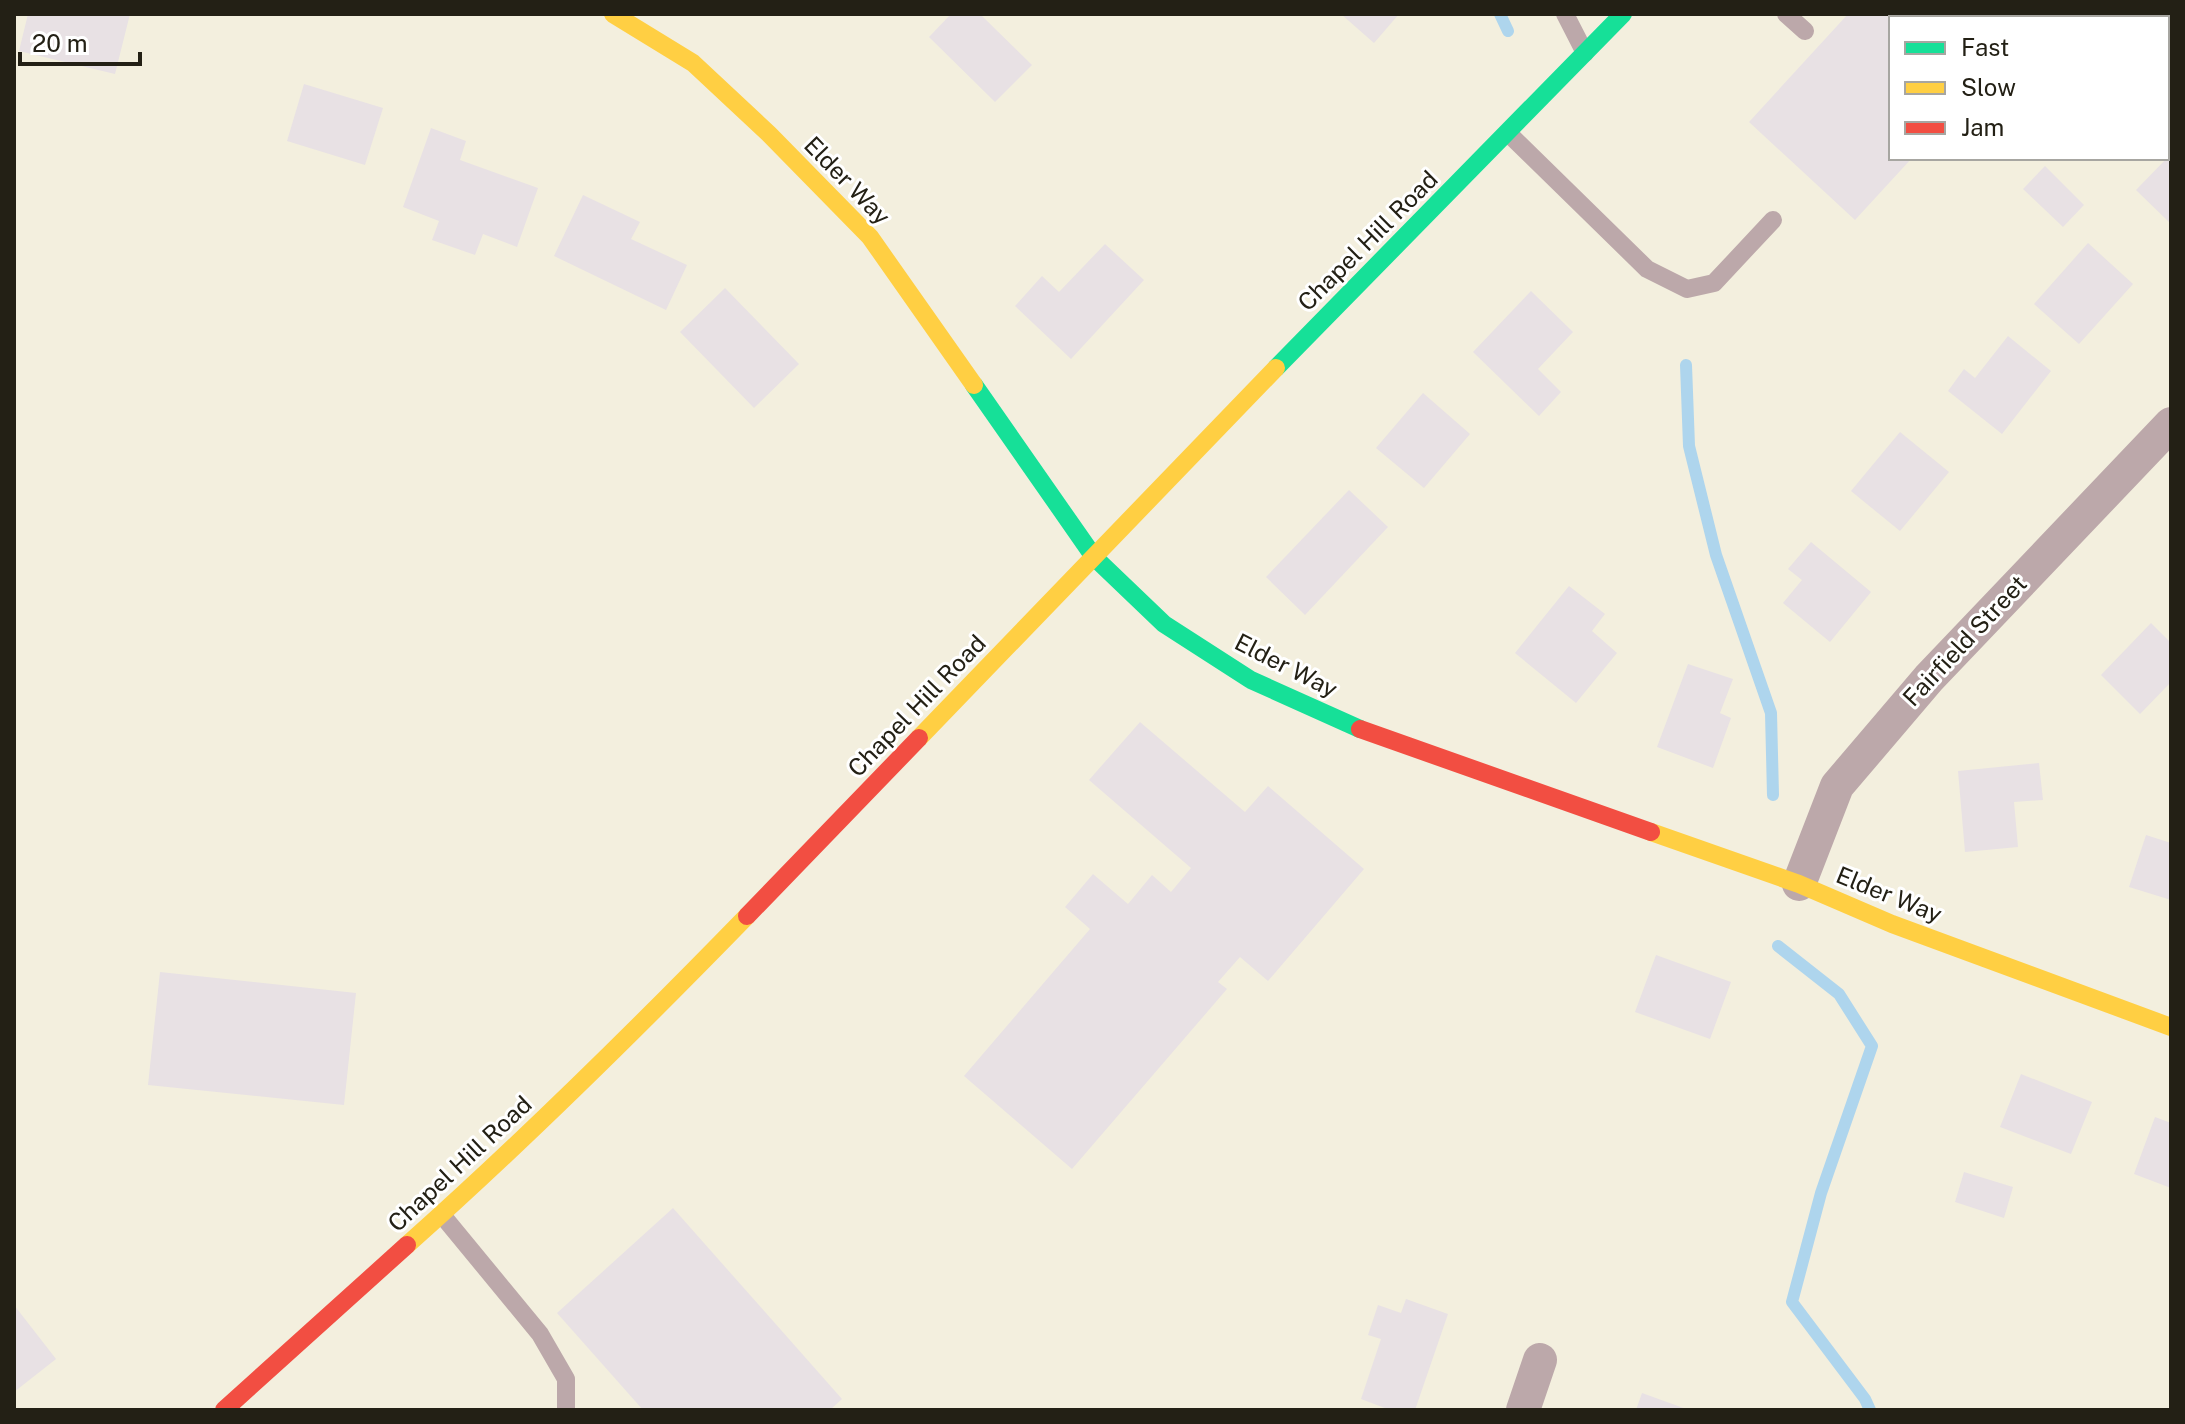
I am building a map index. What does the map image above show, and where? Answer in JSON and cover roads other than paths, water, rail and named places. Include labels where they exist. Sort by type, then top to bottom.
[{"type":"main road","name":"Elder Way","points":[[613,14],[693,63],[769,134],[870,237],[1094,557],[1164,624],[1251,680],[1361,729],[1799,884],[1906,930],[2171,1027]]},
{"type":"main road","name":"Chapel Hill Road","points":[[224,1410],[442,1215],[681,985],[1237,407],[1623,14]]},
{"type":"street","name":"Fairfield Street","points":[[1799,884],[1837,786],[1929,678],[2171,424]]},
{"type":"street","points":[[1523,1410],[1540,1360]]},
{"type":"lane","points":[[1565,14],[1585,53]]},
{"type":"lane","points":[[1786,14],[1805,31]]},
{"type":"lane","points":[[1508,133],[1647,269],[1687,289],[1714,283],[1773,220]]},
{"type":"lane","points":[[442,1215],[540,1334],[566,1379],[566,1410]]},
{"type":"waterway","points":[[1500,14],[1508,31]]},
{"type":"waterway","points":[[1686,365],[1689,446],[1716,555],[1771,713],[1773,795]]},
{"type":"waterway","points":[[1778,946],[1839,994],[1872,1046],[1821,1193],[1792,1302],[1870,1410]]}]
